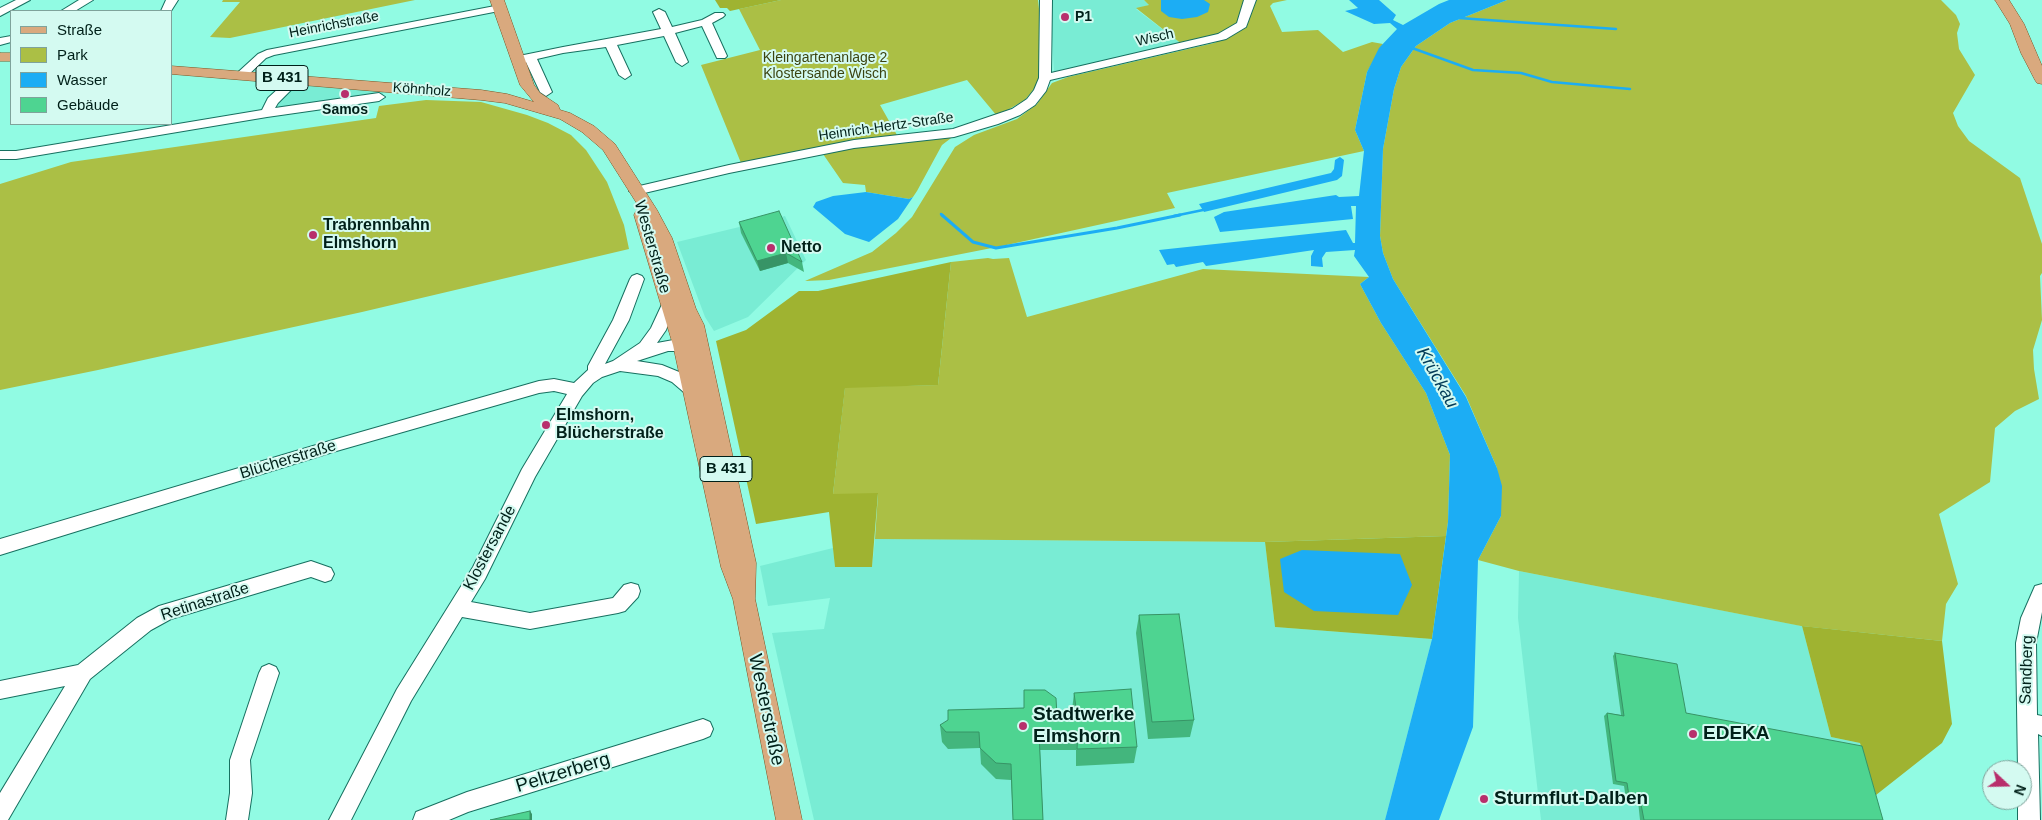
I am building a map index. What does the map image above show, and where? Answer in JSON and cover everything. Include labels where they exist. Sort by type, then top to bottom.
[{"type":"main road","points":[[2002,0],[2017,24],[2042,80]]},
{"type":"main road","points":[[498,4],[520,77],[535,96],[565,116]]},
{"type":"main road","name":"Köhnholz","points":[[172,70],[458,92],[520,77],[565,116],[588,129],[609,147],[636,191]]},
{"type":"main road","name":"Westerstraße","points":[[636,191],[648,240],[669,304],[690,342],[692,390],[732,566],[744,599],[789,820]]},
{"type":"main road","name":"Westerstraße","points":[[636,191],[663,238],[745,563],[744,599]]},
{"type":"street","points":[[0,13],[24,0]]},
{"type":"street","points":[[69,10],[87,0]]},
{"type":"street","name":"Heinrich-Hertz-Straße","points":[[636,191],[854,144],[954,133],[1016,112],[1031,102],[1040,91],[1045,78],[1046,0]]},
{"type":"street","name":"Wisch","points":[[1045,78],[1222,37],[1242,25],[1250,0]]},
{"type":"street","name":"Heinrichstraße","points":[[241,75],[262,56],[271,52],[498,4]]},
{"type":"street","points":[[659,12],[666,32],[669,33],[682,62]]},
{"type":"street","points":[[546,92],[520,77],[563,50],[610,44],[666,32],[706,22],[719,16]]},
{"type":"street","points":[[706,22],[721,56]]},
{"type":"street","points":[[610,44],[625,75]]},
{"type":"street","points":[[267,113],[272,101],[296,79]]},
{"type":"street","points":[[0,155],[16,155],[267,113],[379,97]]},
{"type":"street","name":"Klostersande","points":[[340,820],[404,695],[479,573],[528,474],[577,390],[596,373],[596,366],[621,320],[637,279]]},
{"type":"street","points":[[628,363],[645,347],[655,334],[664,320],[669,304]]},
{"type":"street","points":[[596,373],[628,363],[670,354],[690,342]]},
{"type":"street","points":[[628,363],[669,373],[692,390]]},
{"type":"street","name":"Blücherstraße","points":[[0,546],[333,446],[539,387],[554,385],[577,390]]},
{"type":"street","name":"Retinastraße","points":[[0,813],[83,673],[144,624],[166,612],[311,569],[325,574]]},
{"type":"street","points":[[458,608],[530,621],[618,605],[631,590]]},
{"type":"street","name":"Sandberg","points":[[2029,820],[2034,724],[2026,643],[2030,618],[2042,592]]},
{"type":"street","points":[[0,690],[83,673]]},
{"type":"street","points":[[236,820],[240,793],[240,760],[269,674]]},
{"type":"street","name":"Peltzerberg","points":[[424,820],[467,802],[703,729]]},
{"type":"shaded area","points":[[1050,0],[1144,0],[1149,5],[1136,9],[1183,45],[1054,73]]},
{"type":"shaded area","points":[[295,84],[384,91],[382,96],[283,109],[278,106],[279,101]]},
{"type":"shaded area","points":[[785,216],[806,260],[748,317],[714,331],[705,317],[677,242]]},
{"type":"shaded area","points":[[875,539],[1265,542],[1275,627],[1432,639],[1385,820],[814,820],[772,633],[824,629],[830,598],[768,606],[760,566],[833,548],[835,567],[872,567]]},
{"type":"shaded area","points":[[1519,571],[1802,626],[1831,737],[1860,743],[1883,820],[1541,820],[1518,618]]},
{"type":"green space","points":[[223,0],[415,0],[230,38],[210,37],[240,2],[222,2]]},
{"type":"green space","points":[[715,0],[781,0],[730,11],[727,8],[720,8]]},
{"type":"green space","name":"Kleingartenanlage 2 Klostersande Wisch","points":[[781,0],[1038,0],[1040,18],[1039,78],[1034,89],[1025,100],[997,116],[967,80],[880,105],[897,135],[858,140],[741,163],[701,65],[760,50],[739,9]]},
{"type":"green space","points":[[1144,0],[1245,0],[1238,24],[1225,33],[1183,45],[1136,8],[1149,5]]},
{"type":"green space","points":[[1254,0],[1287,0],[1273,3],[1270,6],[1282,32],[1318,30],[1343,52],[1372,42],[1383,44],[1367,72],[1355,130],[1364,151],[1167,193],[1175,208],[1002,246],[829,280],[805,281],[872,252],[896,233],[912,217],[955,147],[974,135],[1017,119],[1037,104],[1052,83],[1068,77],[1214,43],[1230,36],[1245,26],[1249,20]]},
{"type":"green space","points":[[1507,0],[1941,0],[1956,15],[1960,24],[1957,33],[1959,49],[1975,75],[1953,113],[1958,126],[1969,141],[2020,178],[2042,244],[2042,273],[2040,276],[2042,320],[2033,350],[2039,399],[2015,411],[1995,428],[1990,482],[1939,514],[1958,584],[1946,604],[1942,641],[1801,626],[1519,571],[1478,560],[1501,516],[1497,468],[1466,396],[1393,279],[1383,253],[1380,236],[1383,149],[1394,89],[1401,67],[1416,46],[1450,23]]},
{"type":"green space","name":"Trabrennbahn Elmshorn","points":[[426,100],[481,102],[527,115],[571,135],[586,150],[607,182],[624,225],[629,249],[362,312],[0,390],[0,184],[71,162],[376,118],[379,106]]},
{"type":"green space","points":[[959,132],[942,145],[917,191],[909,199],[866,192],[865,185],[843,183],[823,154],[857,146]]},
{"type":"green space","points":[[1009,258],[1027,317],[1203,269],[1369,277],[1360,284],[1381,323],[1426,393],[1450,455],[1446,536],[1265,542],[875,539],[878,494],[833,494],[845,387],[938,385],[951,262]]},
{"type":"green space","points":[[951,262],[938,385],[845,388],[833,494],[878,493],[872,567],[835,567],[829,512],[756,524],[716,341],[746,330],[799,291],[818,291]]},
{"type":"green space","points":[[1446,536],[1432,639],[1275,627],[1265,542]]},
{"type":"green space","points":[[1802,626],[1942,641],[1952,724],[1942,743],[1876,795],[1860,743],[1831,737]]},
{"type":"water","points":[[1161,0],[1204,0],[1210,4],[1208,12],[1197,17],[1182,19],[1169,17],[1161,11]]},
{"type":"water","name":"Krückau","points":[[1349,0],[1379,0],[1396,15],[1393,20],[1403,25],[1449,0],[1507,0],[1450,23],[1416,46],[1401,67],[1394,89],[1383,149],[1380,236],[1383,253],[1393,279],[1466,397],[1497,468],[1502,486],[1501,516],[1478,560],[1473,727],[1439,820],[1385,820],[1432,639],[1448,522],[1450,455],[1426,393],[1381,323],[1360,284],[1369,277],[1354,256],[1355,250],[1326,252],[1322,258],[1323,267],[1311,266],[1311,256],[1314,250],[1206,266],[1203,262],[1176,267],[1174,264],[1167,265],[1159,250],[1346,230],[1353,243],[1355,243],[1356,206],[1351,206],[1353,219],[1220,232],[1214,217],[1224,212],[1336,195],[1339,197],[1359,196],[1364,151],[1355,130],[1367,72],[1379,48],[1397,29],[1390,23],[1374,24],[1345,11],[1358,8]]},
{"type":"water","points":[[1340,157],[1344,160],[1342,176],[1337,180],[1204,212],[1199,204],[1331,173],[1334,169],[1335,160]]},
{"type":"water","points":[[866,192],[909,199],[913,197],[898,219],[869,242],[845,234],[813,207],[816,202],[833,196]]},
{"type":"water","points":[[1302,550],[1400,554],[1412,585],[1398,615],[1314,611],[1284,592],[1280,559]]},
{"type":"building","name":"Netto","points":[[779,211],[802,262],[786,253],[757,261],[739,222]]},
{"type":"building","points":[[1179,614],[1194,720],[1152,722],[1139,615]]},
{"type":"building","name":"EDEKA","points":[[1615,653],[1677,664],[1686,713],[1862,746],[1883,820],[1644,820],[1640,799],[1629,796],[1627,783],[1616,781],[1607,713],[1624,716]]},
{"type":"building","points":[[1131,689],[1137,747],[1077,749],[1078,733],[1039,733],[1043,820],[1013,820],[1011,764],[996,763],[980,748],[979,732],[946,732],[940,725],[948,720],[948,710],[1024,708],[1024,690],[1045,690],[1056,698],[1057,716],[1077,715],[1074,693]]},
{"type":"building","points":[[530,811],[530,820],[490,820]]},
{"type":"waterway","points":[[1459,18],[1616,29]]},
{"type":"waterway","points":[[1412,48],[1473,70],[1521,73],[1552,82],[1630,89]]},
{"type":"waterway","points":[[1174,216],[1203,210]]},
{"type":"waterway","points":[[942,215],[973,242],[996,248],[1117,228],[1180,215]]},
{"type":"place","name":"P1","points":[[1065,17]]},
{"type":"place","name":"Samos","points":[[345,94]]},
{"type":"place","name":"Trabrennbahn Elmshorn","points":[[313,235]]},
{"type":"place","name":"Netto","points":[[771,248]]},
{"type":"place","name":"Elmshorn, Blücherstraße","points":[[546,425]]},
{"type":"place","name":"Stadtwerke Elmshorn","points":[[1023,726]]},
{"type":"place","name":"EDEKA","points":[[1693,734]]},
{"type":"place","name":"Sturmflut-Dalben","points":[[1484,799]]}]
